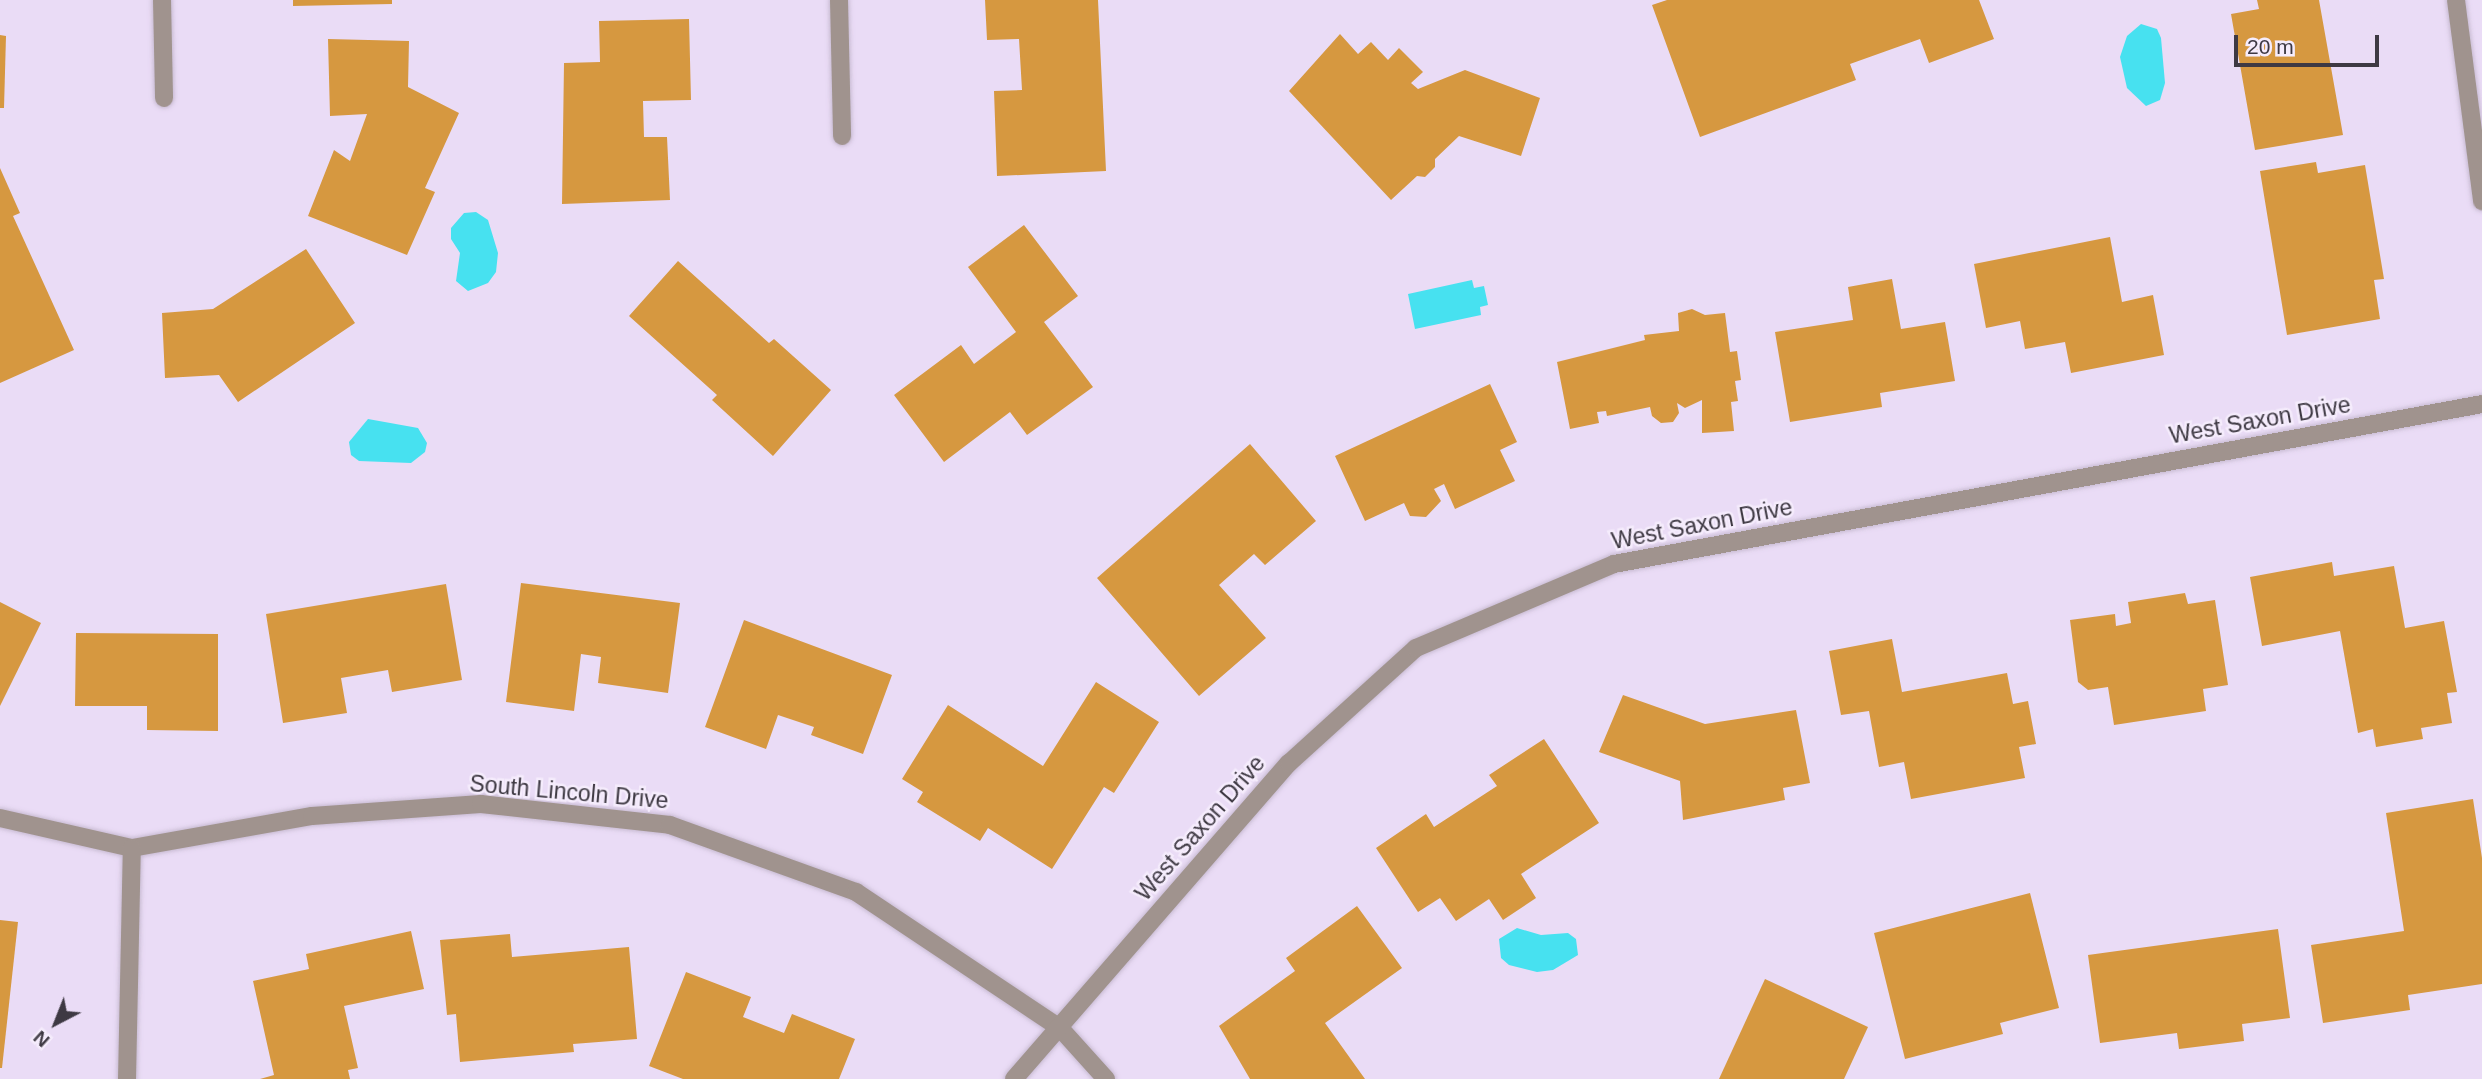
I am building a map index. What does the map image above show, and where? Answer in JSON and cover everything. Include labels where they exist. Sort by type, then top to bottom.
[{"type":"street","points":[[162,0],[164,98]]},
{"type":"street","points":[[839,0],[842,136]]},
{"type":"street","points":[[2456,0],[2482,201]]},
{"type":"street","name":"West Saxon Drive","points":[[1014,1079],[1289,762],[1416,648],[1614,564],[2482,404]]},
{"type":"street","name":"South Lincoln Drive","points":[[0,818],[132,848],[312,816],[481,804],[670,825],[856,892],[1060,1028],[1105,1079]]},
{"type":"street","points":[[127,1079],[132,848]]},
{"type":"water","points":[[2141,24],[2157,29],[2161,38],[2165,83],[2160,100],[2146,106],[2127,88],[2120,57],[2127,36]]},
{"type":"water","points":[[476,212],[488,220],[498,253],[496,272],[488,283],[468,291],[456,281],[460,253],[451,239],[451,228],[464,213]]},
{"type":"water","points":[[1472,280],[1474,288],[1484,286],[1488,305],[1480,307],[1481,315],[1415,329],[1408,294]]},
{"type":"water","points":[[368,419],[418,428],[427,443],[425,452],[411,463],[359,461],[351,455],[349,442]]},
{"type":"water","points":[[1517,928],[1541,935],[1568,933],[1576,939],[1578,955],[1553,970],[1537,972],[1509,965],[1501,958],[1499,939]]},
{"type":"building","points":[[293,0],[392,0],[392,4],[293,6]]},
{"type":"building","points":[[985,0],[1098,0],[1106,171],[997,176],[994,91],[1022,90],[1019,39],[987,40]]},
{"type":"building","points":[[1667,0],[1979,0],[1994,39],[1929,63],[1920,39],[1850,64],[1856,80],[1700,137],[1652,5]]},
{"type":"building","points":[[2257,0],[2319,0],[2343,135],[2255,150],[2231,14],[2259,9]]},
{"type":"building","points":[[689,19],[691,100],[643,101],[644,137],[667,137],[670,200],[562,204],[564,63],[600,62],[599,21]]},
{"type":"building","points":[[1340,34],[1358,54],[1371,42],[1388,60],[1399,48],[1423,72],[1411,83],[1418,89],[1465,70],[1540,98],[1521,156],[1459,136],[1435,159],[1435,167],[1425,177],[1417,176],[1391,200],[1289,91]]},
{"type":"building","points":[[0,35],[6,36],[4,108],[0,108]]},
{"type":"building","points":[[328,39],[409,41],[408,87],[459,113],[425,188],[435,192],[407,255],[308,216],[334,150],[350,161],[367,114],[330,116]]},
{"type":"building","points":[[2316,162],[2318,173],[2365,165],[2384,279],[2374,280],[2380,319],[2287,335],[2260,171]]},
{"type":"building","points":[[0,168],[20,213],[13,216],[74,350],[0,383]]},
{"type":"building","points":[[1024,225],[1078,296],[1044,322],[1093,387],[1027,435],[1010,412],[944,462],[894,395],[961,345],[974,364],[1016,332],[968,267]]},
{"type":"building","points":[[2110,237],[2122,302],[2153,295],[2164,355],[2071,373],[2065,342],[2025,349],[2020,321],[1986,328],[1974,264]]},
{"type":"building","points":[[306,249],[355,323],[238,402],[219,375],[165,378],[162,313],[213,309]]},
{"type":"building","points":[[678,261],[769,343],[774,339],[831,390],[773,456],[712,400],[717,395],[629,316]]},
{"type":"building","points":[[1892,279],[1901,329],[1945,322],[1955,381],[1880,393],[1882,407],[1790,422],[1775,332],[1853,320],[1848,287]]},
{"type":"building","points":[[1692,309],[1705,315],[1725,313],[1730,352],[1737,351],[1741,380],[1735,381],[1738,401],[1731,402],[1734,431],[1702,433],[1702,400],[1685,408],[1677,403],[1679,413],[1673,422],[1661,423],[1652,416],[1650,407],[1607,416],[1606,411],[1597,412],[1599,423],[1570,429],[1557,362],[1645,340],[1644,335],[1679,331],[1678,313]]},
{"type":"building","points":[[1490,384],[1517,442],[1500,450],[1515,481],[1455,509],[1444,484],[1434,489],[1441,501],[1426,517],[1410,516],[1404,503],[1365,521],[1335,456]]},
{"type":"building","points":[[1250,444],[1316,521],[1265,565],[1254,554],[1219,585],[1266,638],[1199,696],[1097,578]]},
{"type":"building","points":[[2332,562],[2334,576],[2394,566],[2405,628],[2444,621],[2457,692],[2447,693],[2452,723],[2421,728],[2423,739],[2376,747],[2373,729],[2358,733],[2340,631],[2262,646],[2250,577]]},
{"type":"building","points":[[521,583],[680,603],[668,693],[598,683],[601,657],[581,654],[574,711],[506,702]]},
{"type":"building","points":[[446,584],[462,680],[392,692],[388,670],[341,678],[347,713],[283,723],[266,614]]},
{"type":"building","points":[[2185,593],[2188,604],[2215,600],[2228,685],[2203,689],[2206,711],[2114,725],[2108,687],[2088,690],[2078,682],[2070,620],[2115,614],[2116,626],[2131,623],[2128,602]]},
{"type":"building","points":[[0,602],[41,623],[0,706]]},
{"type":"building","points":[[744,620],[892,675],[863,754],[811,735],[814,727],[778,715],[766,749],[705,727]]},
{"type":"building","points":[[76,633],[218,634],[218,731],[147,730],[147,706],[75,706]]},
{"type":"building","points":[[1892,639],[1902,692],[2007,673],[2013,704],[2028,701],[2036,744],[2019,747],[2025,778],[1911,799],[1904,762],[1879,767],[1869,711],[1841,715],[1829,651]]},
{"type":"building","points":[[1096,682],[1159,722],[1114,793],[1104,787],[1052,869],[988,828],[980,841],[917,802],[923,792],[902,779],[948,705],[1043,766]]},
{"type":"building","points":[[1623,695],[1705,724],[1796,710],[1810,783],[1783,788],[1785,800],[1683,820],[1680,781],[1599,752]]},
{"type":"building","points":[[1544,739],[1599,823],[1521,874],[1536,898],[1503,920],[1489,899],[1456,921],[1440,898],[1418,912],[1376,848],[1426,814],[1434,827],[1497,786],[1489,775]]},
{"type":"building","points":[[2473,799],[2482,858],[2482,984],[2408,995],[2410,1010],[2323,1023],[2311,945],[2404,931],[2386,813]]},
{"type":"building","points":[[2030,893],[2059,1008],[2000,1023],[2003,1034],[1905,1059],[1874,933]]},
{"type":"building","points":[[1357,906],[1402,968],[1325,1023],[1365,1079],[1250,1079],[1219,1026],[1295,971],[1286,958]]},
{"type":"building","points":[[0,920],[18,922],[2,1068],[0,1068]]},
{"type":"building","points":[[2278,929],[2290,1018],[2242,1024],[2244,1041],[2179,1049],[2177,1033],[2100,1043],[2088,955]]},
{"type":"building","points":[[411,931],[424,989],[344,1006],[358,1068],[348,1070],[350,1079],[260,1079],[274,1075],[253,981],[309,969],[306,954]]},
{"type":"building","points":[[510,934],[512,957],[629,947],[637,1039],[573,1044],[574,1052],[460,1062],[456,1014],[447,1015],[440,940]]},
{"type":"building","points":[[686,972],[751,997],[743,1017],[784,1033],[792,1014],[855,1039],[839,1079],[683,1079],[649,1066]]},
{"type":"building","points":[[1765,979],[1868,1027],[1844,1079],[1719,1079]]}]
